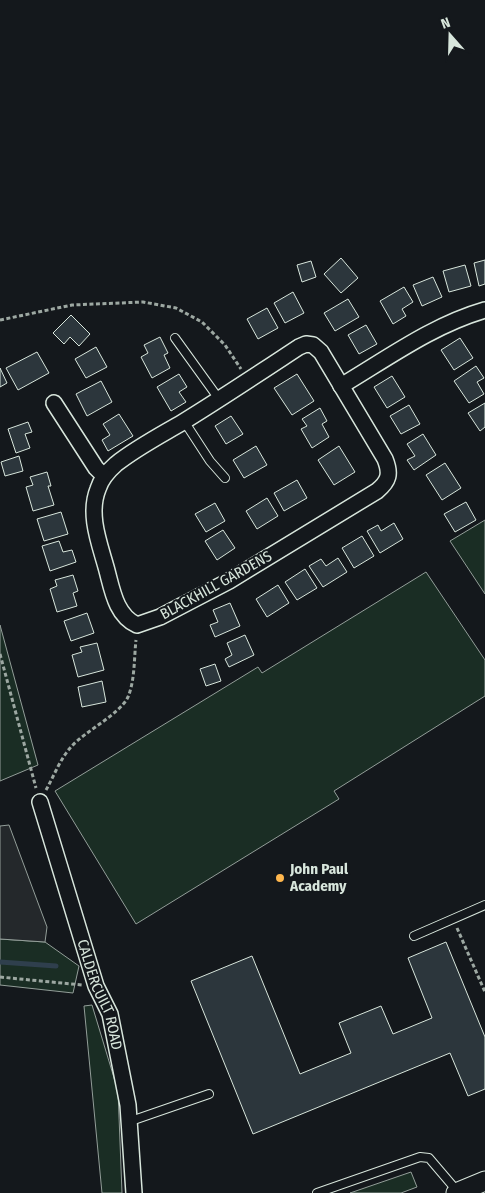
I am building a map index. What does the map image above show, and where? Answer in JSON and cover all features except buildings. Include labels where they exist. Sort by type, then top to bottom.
[{"type":"street","points":[[341,386],[439,327],[463,316],[485,310]]},
{"type":"street","name":"BLACKHILL GARDENS","points":[[306,344],[313,346],[321,352],[385,459],[389,469],[388,478],[383,486],[229,581],[160,617],[137,625],[128,621],[121,613],[94,520],[94,503],[104,476],[115,465],[248,381],[299,347],[306,344]]},
{"type":"street","points":[[54,403],[96,468],[104,476]]},
{"type":"street","name":"CALDERCUILT ROAD","points":[[40,802],[96,986],[110,1014],[128,1105],[134,1193]]},
{"type":"street","points":[[457,1193],[485,1182]]},
{"type":"lane","points":[[176,338],[219,399]]},
{"type":"lane","points":[[184,421],[210,460],[225,478]]},
{"type":"lane","points":[[414,936],[485,905]]},
{"type":"lane","points":[[128,1122],[209,1094]]},
{"type":"lane","points":[[317,1193],[420,1156],[429,1158],[457,1193]]},
{"type":"path","points":[[0,320],[72,304],[143,302],[176,308],[202,322],[226,345],[248,381]]},
{"type":"path","points":[[40,802],[63,758],[72,746],[119,708],[127,698],[132,683],[137,625]]},
{"type":"path","points":[[0,654],[40,802]]},
{"type":"path","points":[[453,919],[485,992]]},
{"type":"path","points":[[0,977],[96,986]]},
{"type":"green space","points":[[485,520],[485,594],[450,541]]},
{"type":"green space","points":[[426,572],[485,660],[485,696],[334,791],[339,799],[136,924],[55,791],[258,667],[262,673]]},
{"type":"green space","points":[[0,625],[38,765],[0,781]]},
{"type":"green space","points":[[0,939],[45,942],[79,966],[73,993],[0,985]]},
{"type":"green space","points":[[92,1005],[118,1091],[122,1193],[102,1193],[84,1006]]},
{"type":"green space","points":[[411,1172],[417,1187],[401,1193],[350,1193]]},
{"type":"shaded area","points":[[9,825],[47,927],[45,942],[0,939],[0,826]]},
{"type":"waterway","points":[[0,962],[56,966]]},
{"type":"place","name":"John Paul Academy","points":[[280,878]]}]
